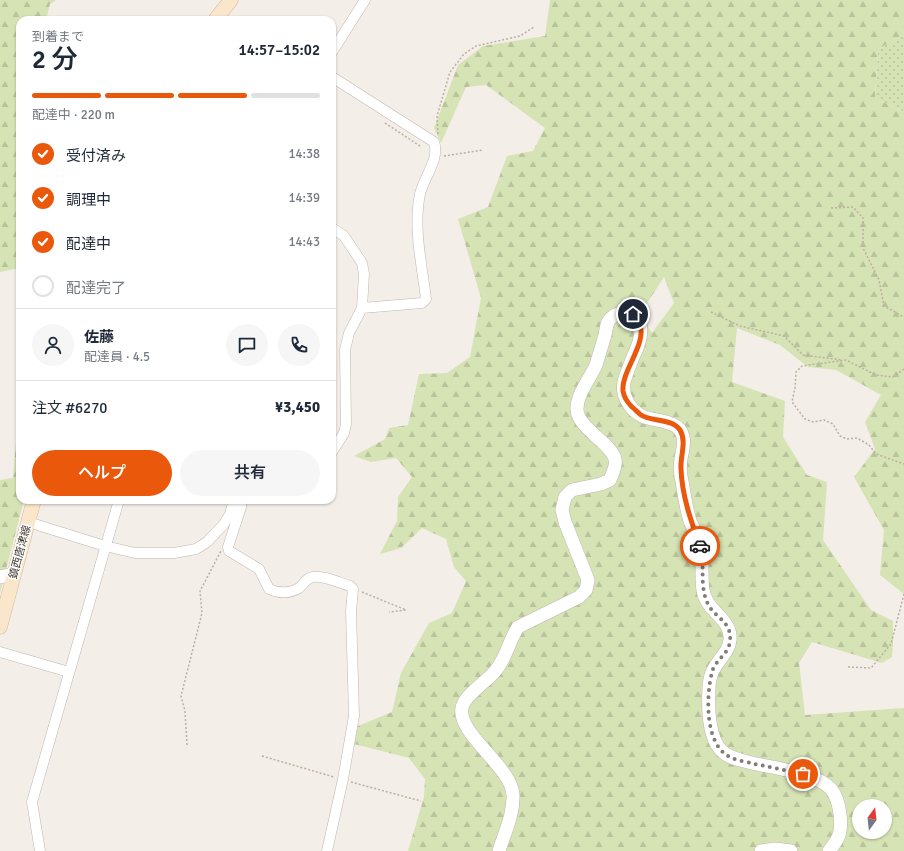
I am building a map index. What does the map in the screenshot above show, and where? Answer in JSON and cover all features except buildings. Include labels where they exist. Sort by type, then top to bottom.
[{"type":"main road","points":[[218,16],[231,0]]},
{"type":"main road","name":"鎮西唐津線","points":[[0,627],[7,576],[28,522],[33,504]]},
{"type":"street","points":[[336,46],[365,0]]},
{"type":"street","points":[[336,80],[434,142],[436,147],[434,157],[420,193],[417,223],[426,299],[422,303],[362,308]]},
{"type":"street","points":[[336,231],[344,236],[362,263],[364,274],[362,308],[349,333],[345,350],[346,424],[344,433],[336,446]]},
{"type":"street","points":[[499,851],[512,807],[513,794],[510,780],[472,735],[462,719],[462,708],[469,696],[496,671],[512,636],[518,627],[579,597],[586,590],[588,580],[565,522],[562,510],[565,497],[572,490],[601,484],[610,480],[615,468],[615,458],[608,448],[587,428],[578,415],[576,408],[580,396],[595,366],[608,322],[615,314],[622,312],[633,314],[639,321],[641,331],[639,342],[624,383],[623,392],[627,402],[641,416],[672,424],[679,428],[683,435],[680,462],[681,479],[690,519],[701,548],[703,592],[710,607],[726,623],[729,633],[730,641],[727,651],[713,669],[709,686],[709,714],[713,737],[720,751],[731,758],[803,774],[820,780],[832,790],[839,806],[841,829],[837,841],[829,851]]},
{"type":"street","points":[[40,851],[32,802],[118,504]]},
{"type":"street","points":[[28,522],[105,546],[134,553],[174,553],[196,549],[207,542],[224,524],[230,514],[233,504]]},
{"type":"street","points":[[241,504],[228,547],[229,551],[259,569],[268,589],[275,592],[288,592],[299,588],[307,579],[313,577],[321,577],[353,588],[351,611],[354,716],[343,779],[327,851]]},
{"type":"street","points":[[0,652],[69,672]]},
{"type":"street","points":[[761,851],[775,849],[791,851]]},
{"type":"path","points":[[434,142],[438,134],[437,116],[450,72],[464,54],[476,46],[520,36],[534,27]]},
{"type":"path","points":[[434,157],[483,150]]},
{"type":"path","points":[[831,208],[853,207],[863,218],[863,248],[879,280],[884,306],[904,317]]},
{"type":"path","points":[[711,312],[740,326],[784,336],[803,355],[846,360],[876,375],[893,377],[904,369]]},
{"type":"path","points":[[846,360],[802,366],[796,372],[796,388],[792,402],[805,419],[813,422],[824,420],[833,424],[840,436],[847,439],[857,438],[869,445],[876,454],[904,464]]},
{"type":"path","points":[[187,745],[185,711],[181,696],[202,613],[200,591],[219,552],[228,547]]},
{"type":"path","points":[[353,588],[406,610],[390,612]]},
{"type":"path","points":[[848,667],[871,668],[891,644],[904,594]]},
{"type":"path","points":[[262,756],[421,801]]},
{"type":"green space","points":[[0,0],[56,0],[50,4],[47,16],[16,16],[16,269],[0,272]]},
{"type":"green space","points":[[550,0],[904,0],[904,35],[878,49],[875,98],[904,112],[904,594],[880,575],[884,530],[854,477],[875,449],[865,422],[881,395],[836,370],[808,367],[780,345],[737,328],[732,382],[785,401],[783,437],[807,475],[827,482],[823,540],[871,610],[893,621],[892,657],[882,663],[812,642],[799,663],[805,715],[904,708],[904,851],[408,851],[424,797],[425,779],[409,758],[354,744],[358,726],[392,712],[401,673],[429,623],[452,613],[466,581],[454,567],[446,539],[422,528],[401,548],[380,554],[397,521],[398,497],[412,477],[396,458],[371,462],[354,456],[385,439],[389,428],[408,425],[419,374],[447,373],[470,357],[481,298],[458,219],[488,207],[507,156],[533,151],[545,128],[486,85],[466,87],[441,143],[434,128],[458,65],[483,46],[545,36]],"holes":[[[664,277],[674,303],[652,333],[640,314]]]},
{"type":"green space","points":[[904,35],[904,112],[875,98],[878,49]]},
{"type":"green space","points":[[16,443],[16,504],[23,504],[0,593],[0,480],[13,478]]},
{"type":"way so far","points":[[700,546],[703,592],[710,607],[726,623],[730,641],[727,651],[713,669],[709,686],[709,714],[713,737],[720,751],[731,758],[803,774]]},
{"type":"route","points":[[633,314],[639,321],[641,331],[639,342],[624,383],[623,392],[627,402],[641,416],[672,424],[679,428],[683,435],[680,462],[681,479],[690,519],[700,546]]}]
